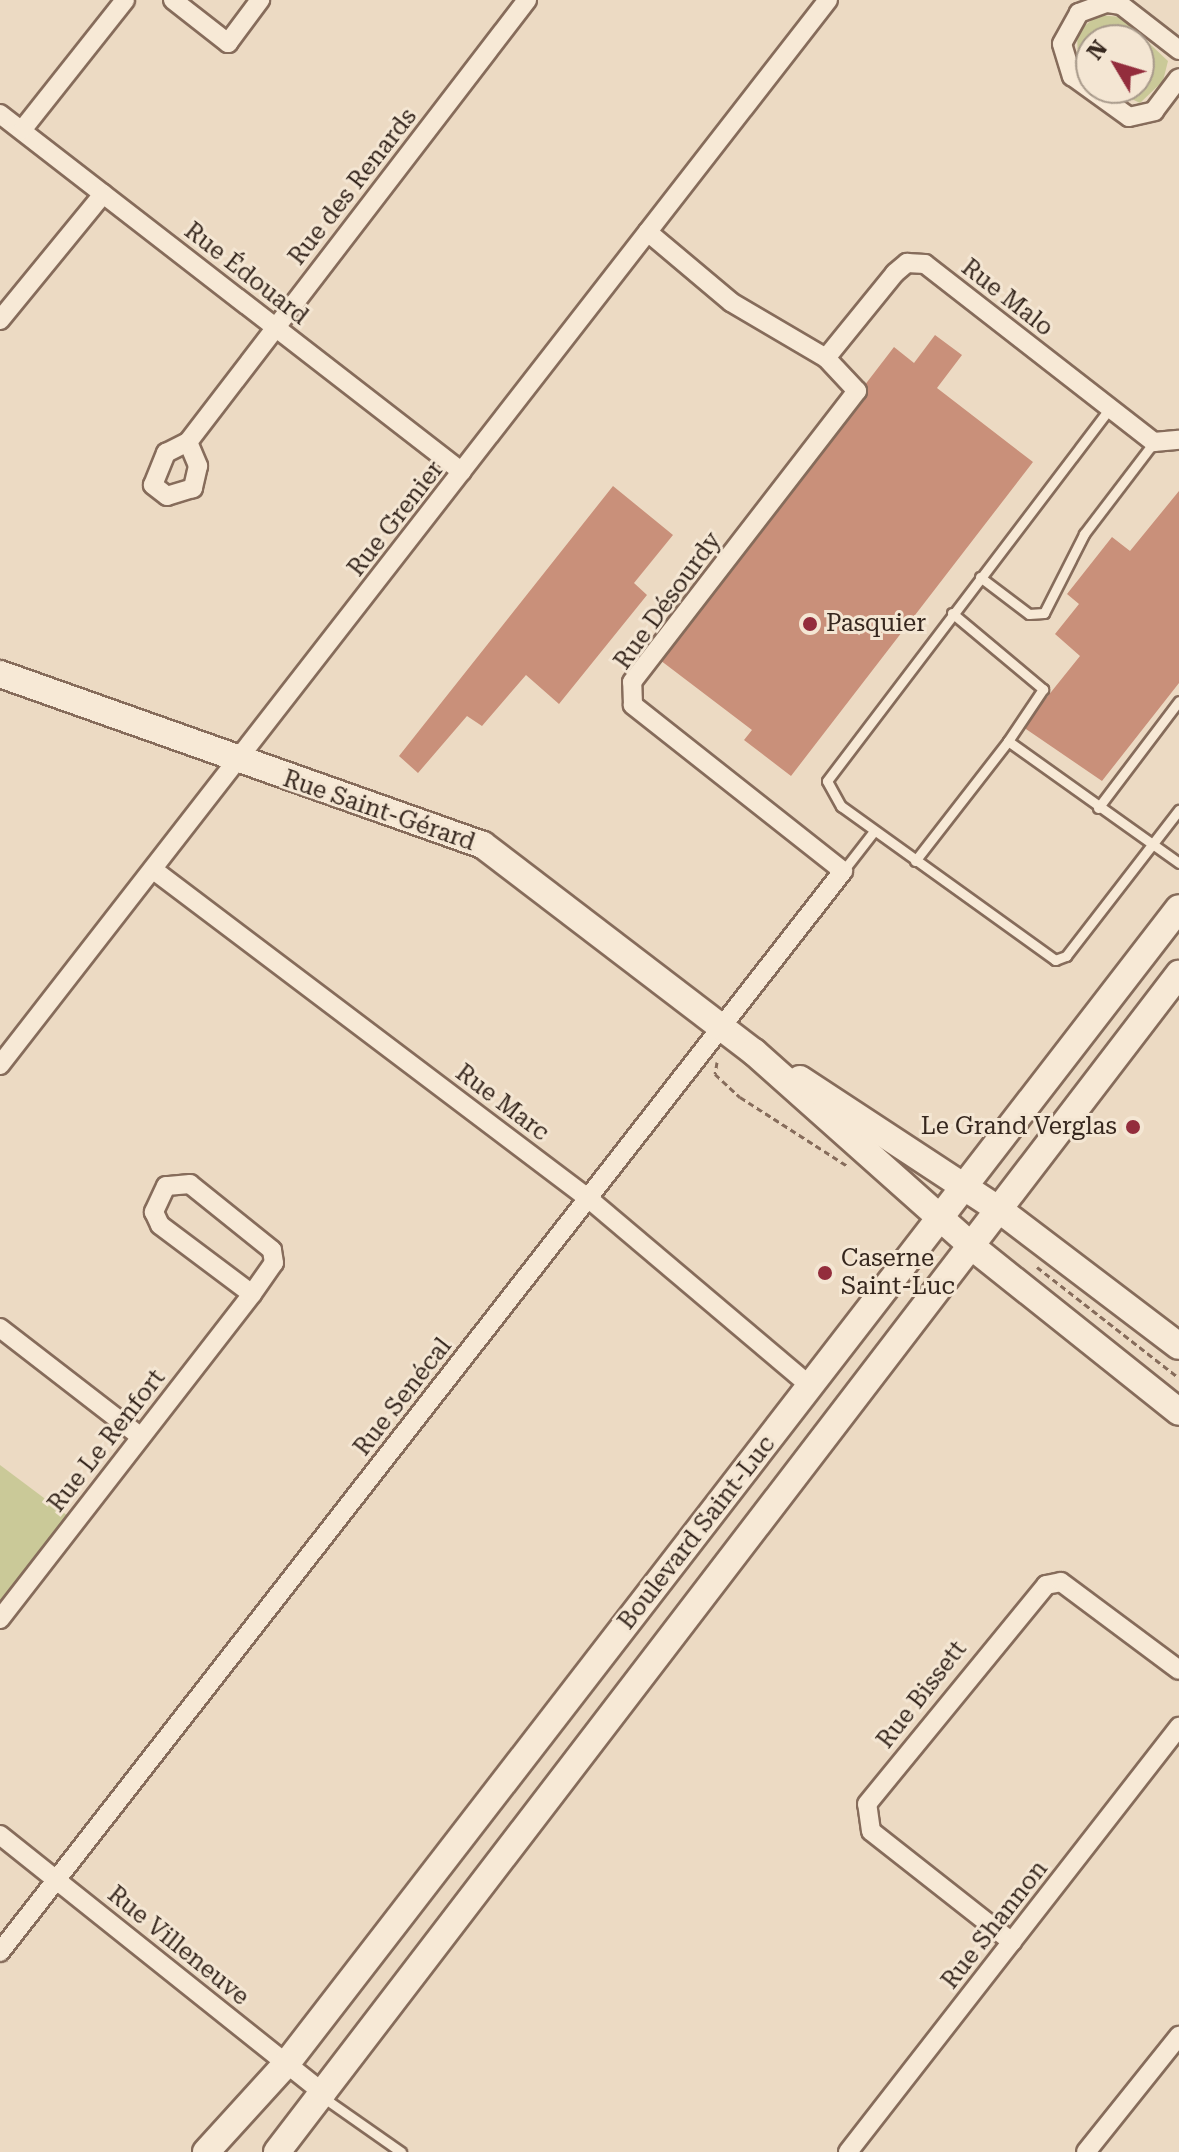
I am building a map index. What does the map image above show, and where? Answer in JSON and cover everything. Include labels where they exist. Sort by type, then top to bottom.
[{"type":"street","points":[[22,130],[125,0]]},
{"type":"street","points":[[173,0],[228,43],[260,0]]},
{"type":"street","name":"Rue des Renards","points":[[188,442],[527,0]]},
{"type":"street","name":"Rue Grenier","points":[[0,1065],[155,871],[828,0]]},
{"type":"street","points":[[1179,50],[1121,5],[1106,3],[1079,13],[1062,44],[1072,76],[1129,117],[1154,111],[1179,78]]},
{"type":"street","name":"Rue Édouard","points":[[0,114],[462,472]]},
{"type":"street","points":[[0,320],[103,194]]},
{"type":"street","points":[[648,232],[731,302],[826,358]]},
{"type":"street","name":"Rue Malo","points":[[826,358],[895,273],[907,263],[925,264],[1154,442]]},
{"type":"street","name":"Rue Désourdy","points":[[826,358],[857,391],[632,682],[633,705],[843,871]]},
{"type":"street","points":[[1154,442],[1179,440]]},
{"type":"street","name":"Rue Saint-Gérard","points":[[0,674],[237,763],[483,845],[754,1052],[975,1249],[1179,1412]]},
{"type":"street","name":"Rue Marc","points":[[155,871],[589,1199],[810,1386]]},
{"type":"street","name":"Rue Senécal","points":[[0,1952],[843,871]]},
{"type":"street","name":"Boulevard Saint-Luc","points":[[206,2152],[287,2063],[938,1216],[1179,908]]},
{"type":"street","name":"Boulevard Saint-Luc","points":[[277,2152],[325,2096],[975,1249],[1179,974]]},
{"type":"street","name":"Rue Saint-Gérard","points":[[754,1052],[964,1185],[1179,1346]]},
{"type":"street","name":"Rue Le Renfort","points":[[0,1619],[252,1294],[274,1263],[272,1250],[190,1184],[166,1186],[154,1212],[160,1225],[252,1294]]},
{"type":"street","points":[[0,1328],[141,1437]]},
{"type":"street","name":"Rue Bissett","points":[[1012,1942],[871,1831],[867,1804],[1046,1585],[1061,1582],[1179,1670]]},
{"type":"street","name":"Rue Shannon","points":[[848,2152],[1179,1727]]},
{"type":"street","name":"Rue Villeneuve","points":[[0,1835],[325,2096]]},
{"type":"street","points":[[1086,2152],[1179,2036]]},
{"type":"lane","points":[[1110,408],[827,781],[841,806],[1055,960],[1066,956],[1179,810]]},
{"type":"lane","points":[[980,577],[1029,614],[1044,613],[1084,534],[1154,442]]},
{"type":"lane","points":[[915,861],[1008,741],[1043,689],[952,613]]},
{"type":"lane","points":[[1098,808],[1179,701]]},
{"type":"lane","points":[[1008,741],[1151,846],[1179,863]]},
{"type":"lane","points":[[843,871],[874,831]]},
{"type":"lane","points":[[325,2096],[401,2152]]},
{"type":"path","points":[[715,1074],[861,1177]]},
{"type":"path","points":[[1027,1259],[1179,1378]]},
{"type":"shaded area","points":[[1098,15],[1121,17],[1128,24],[1087,24]]},
{"type":"shaded area","points":[[1155,49],[1168,61],[1163,81],[1155,89]]},
{"type":"shaded area","points":[[0,1465],[76,1522],[0,1618]]},
{"type":"building","points":[[935,335],[962,355],[937,388],[1033,462],[791,776],[744,740],[752,730],[656,657],[894,347],[914,363]]},
{"type":"building","points":[[613,486],[673,535],[634,583],[647,595],[559,704],[526,675],[482,726],[467,716],[418,773],[399,756]]},
{"type":"building","points":[[1179,491],[1179,683],[1102,781],[1023,727],[1080,656],[1055,634],[1079,604],[1067,594],[1112,537],[1130,551]]},
{"type":"place","name":"Pasquier","points":[[810,624]]},
{"type":"place","name":"Le Grand Verglas","points":[[1133,1127]]},
{"type":"place","name":"Caserne Saint-Luc","points":[[825,1273]]}]
